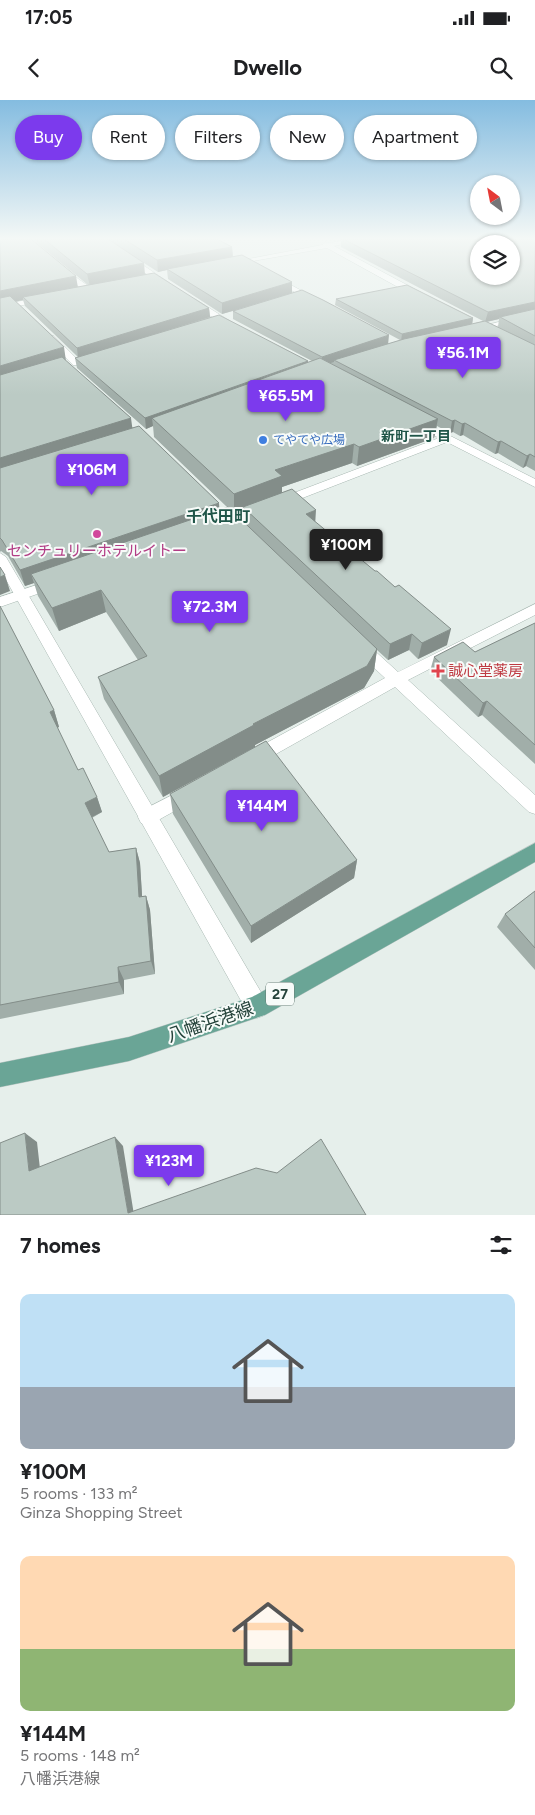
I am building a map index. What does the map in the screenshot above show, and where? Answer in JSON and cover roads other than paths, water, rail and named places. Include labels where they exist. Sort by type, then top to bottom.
[{"type":"main road","name":"八幡浜港線","points":[[0,1075],[129,1049],[256,1007],[535,852]]},
{"type":"street","points":[[79,292],[83,291]]},
{"type":"street","points":[[298,291],[321,304]]},
{"type":"street","points":[[413,291],[424,297]]},
{"type":"street","points":[[294,297],[303,294]]},
{"type":"street","points":[[0,307],[11,303],[52,297]]},
{"type":"street","points":[[187,298],[224,317],[245,332]]},
{"type":"street","points":[[11,303],[23,311]]},
{"type":"street","points":[[465,331],[535,315]]},
{"type":"street","points":[[210,321],[224,317]]},
{"type":"street","points":[[43,330],[81,361],[67,366],[81,378]]},
{"type":"street","points":[[414,420],[535,484]]},
{"type":"street","points":[[213,528],[227,518],[448,438]]},
{"type":"street","points":[[227,518],[245,535]]},
{"type":"street","points":[[0,557],[256,1007]]},
{"type":"street","points":[[0,602],[67,578]]},
{"type":"street","points":[[241,765],[395,680],[535,609]]},
{"type":"street","points":[[352,639],[535,806]]},
{"type":"street","points":[[147,817],[207,784]]},
{"type":"place","name":"てやてや広場","points":[[263,440]]},
{"type":"place","name":"センチュリーホテルイトー","points":[[97,534]]},
{"type":"place","name":"誠心堂薬房","points":[[438,671]]},
{"type":"district","name":"新町一丁目","points":[[416,436]]},
{"type":"district","name":"千代田町","points":[[218,516]]}]
